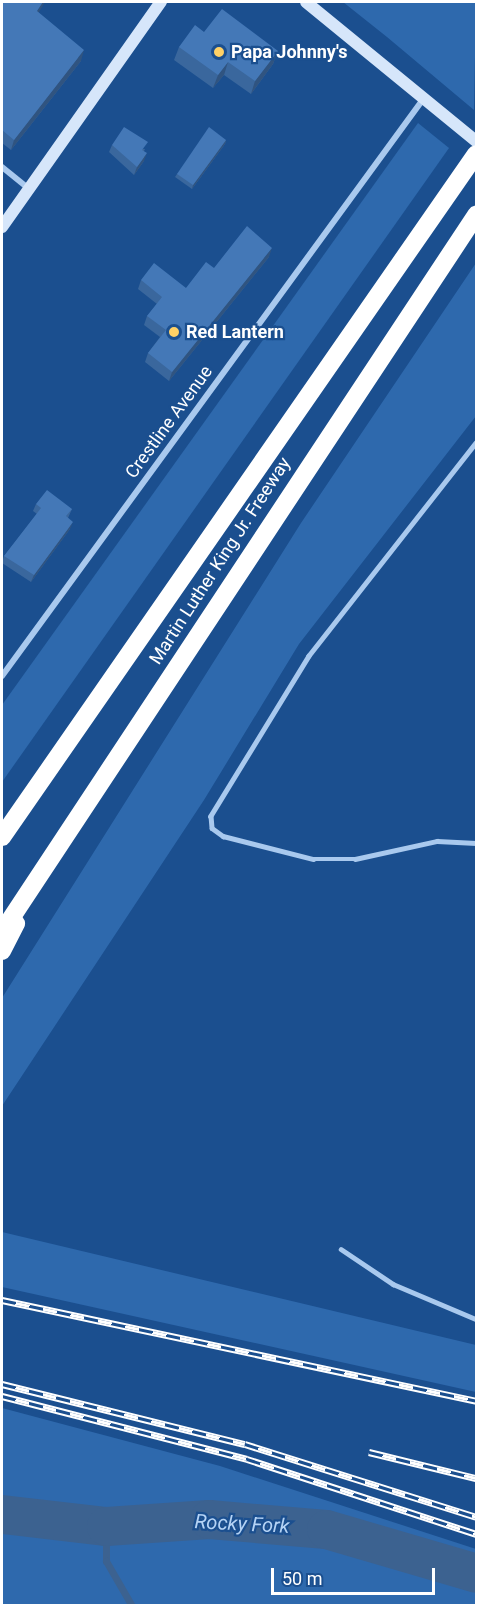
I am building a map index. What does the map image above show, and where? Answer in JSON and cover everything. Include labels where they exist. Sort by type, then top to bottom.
[{"type":"highway","name":"Martin Luther King Jr. Freeway","points":[[2,837],[477,154]]},
{"type":"highway","name":"Martin Luther King Jr. Freeway","points":[[2,932],[477,215]]},
{"type":"highway","points":[[2,951],[54,853]]},
{"type":"street","points":[[2,227],[161,2]]},
{"type":"street","points":[[306,2],[477,141]]},
{"type":"street","name":"Crestline Avenue","points":[[2,676],[424,98]]},
{"type":"street","points":[[2,167],[29,189]]},
{"type":"lane","points":[[477,442],[309,656],[211,816],[212,828],[223,836],[313,859],[355,859],[437,841],[477,843]]},
{"type":"lane","points":[[341,1249],[393,1284],[477,1319]]},
{"type":"shaded area","points":[[343,2],[476,2],[474,110],[387,37]]},
{"type":"shaded area","points":[[418,123],[449,148],[2,782],[2,705]]},
{"type":"shaded area","points":[[476,263],[476,416],[299,644],[204,800],[2,1106],[2,998],[301,523]]},
{"type":"shaded area","points":[[2,1232],[476,1345],[476,1392],[2,1287]]},
{"type":"shaded area","points":[[2,1408],[220,1466],[476,1549],[476,1605],[2,1605]]},
{"type":"building","points":[[2,2],[43,2],[37,11],[84,50],[14,140],[2,130]]},
{"type":"building","name":"Papa Johnny's","points":[[222,9],[278,51],[255,81],[228,62],[218,75],[179,47],[195,25],[204,32]]},
{"type":"building","points":[[124,127],[148,142],[142,150],[147,153],[137,167],[112,145]]},
{"type":"building","points":[[209,127],[226,140],[193,185],[177,174]]},
{"type":"building","points":[[247,226],[272,248],[172,372],[148,353],[166,330],[147,316],[162,297],[141,280],[154,263],[186,288],[206,262],[214,268]]},
{"type":"building","points":[[47,490],[72,509],[66,516],[73,522],[34,575],[4,556],[41,508],[36,504]]},
{"type":"waterway","name":"Rocky Fork","points":[[2,1514],[106,1526],[209,1519],[326,1529],[476,1573]]},
{"type":"waterway","points":[[106,1526],[106,1561],[132,1606]]},
{"type":"railway","points":[[2,1300],[476,1401]]},
{"type":"railway","points":[[2,1384],[245,1444],[476,1517]]},
{"type":"railway","points":[[2,1396],[247,1459],[476,1534]]},
{"type":"railway","points":[[369,1452],[476,1478]]},
{"type":"place","name":"Papa Johnny's","points":[[219,52]]},
{"type":"place","name":"Red Lantern","points":[[174,332]]}]
